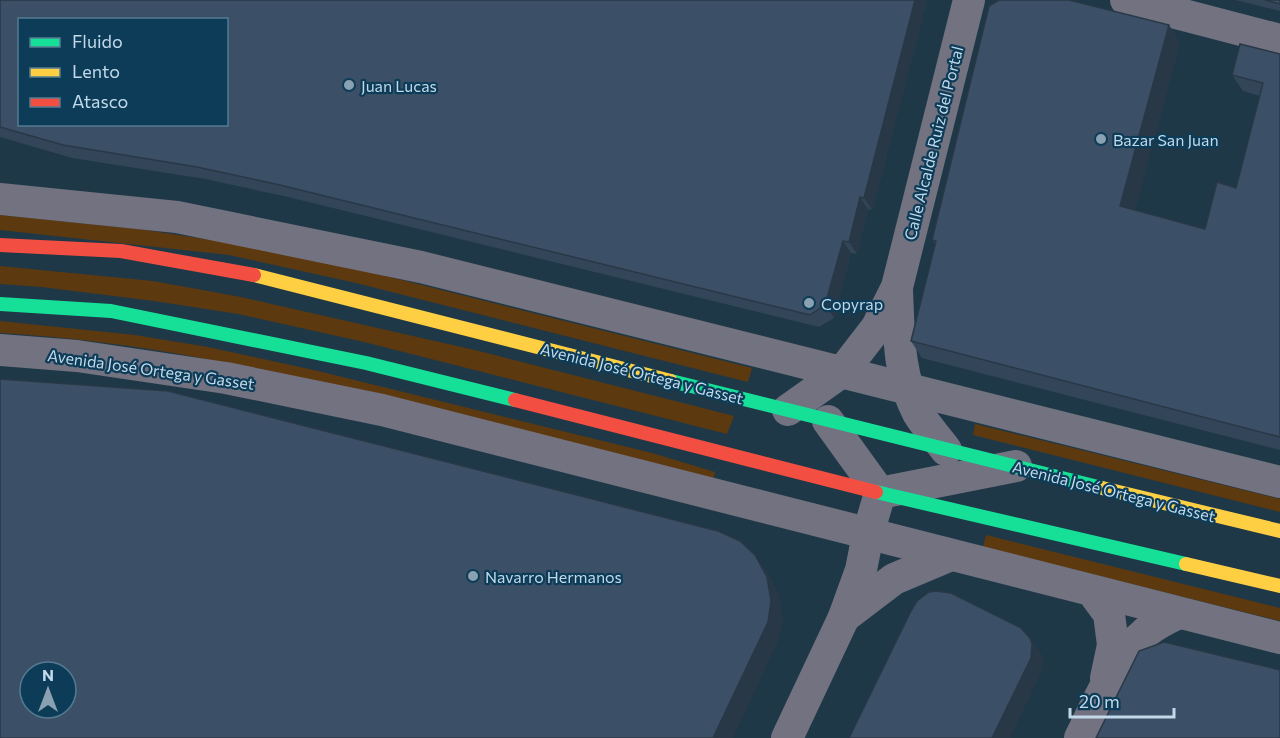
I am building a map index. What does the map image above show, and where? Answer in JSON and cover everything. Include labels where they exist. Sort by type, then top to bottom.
[{"type":"main road","name":"Avenida José Ortega y Gasset","points":[[0,245],[121,251],[268,278],[828,421],[1280,531]]},
{"type":"main road","points":[[0,304],[111,311],[366,363],[880,493],[1280,586]]},
{"type":"street","name":"Calle Alcalde Ruiz del Portal","points":[[788,410],[843,371],[876,327],[897,287],[969,0]]},
{"type":"street","points":[[1126,0],[1180,7],[1280,40]]},
{"type":"street","points":[[0,200],[177,217],[421,267],[1280,482]]},
{"type":"street","name":"Calle Alcalde Ruiz del Portal","points":[[897,287],[900,355],[907,387],[919,414],[946,450]]},
{"type":"street","name":"Avenida José Ortega y Gasset","points":[[0,350],[77,356],[226,378],[382,410],[1280,638]]},
{"type":"street","points":[[828,421],[880,493]]},
{"type":"street","points":[[880,493],[1016,466]]},
{"type":"street","points":[[787,738],[844,616],[861,570],[868,534],[880,493]]},
{"type":"street","points":[[844,616],[894,579],[951,555]]},
{"type":"street","points":[[1092,591],[1109,614],[1113,645],[1103,691]]},
{"type":"street","points":[[1080,738],[1103,691],[1127,652],[1147,631],[1179,613]]},
{"type":"shaded area","points":[[0,215],[139,229],[231,243],[358,269],[752,368],[748,382],[356,283],[229,255],[0,230]]},
{"type":"shaded area","points":[[0,266],[153,281],[241,297],[479,351],[734,416],[727,434],[364,342],[238,314],[154,301],[0,284]]},
{"type":"shaded area","points":[[0,321],[135,335],[208,347],[318,371],[652,453],[715,472],[713,481],[206,359],[104,343],[0,333]]},
{"type":"shaded area","points":[[975,424],[1280,499],[1280,512],[973,435]]},
{"type":"shaded area","points":[[986,535],[1280,608],[1280,621],[983,547]]},
{"type":"building","points":[[0,0],[915,0],[864,198],[860,197],[849,242],[843,241],[825,305],[810,315],[280,185],[197,167],[63,145],[0,127]]},
{"type":"building","points":[[999,0],[1069,0],[1169,25],[1120,206],[1205,229],[1217,182],[1236,188],[1263,83],[1232,75],[1240,44],[1280,54],[1280,437],[911,341],[936,241],[932,240],[989,6]]},
{"type":"building","points":[[1265,0],[1280,0],[1280,4]]},
{"type":"building","points":[[0,379],[168,391],[718,531],[740,541],[755,555],[767,577],[771,601],[768,622],[713,738],[0,738]]},
{"type":"building","points":[[929,592],[951,593],[1021,628],[1030,638],[1031,658],[992,738],[849,738],[911,611],[917,601]]},
{"type":"building","points":[[1164,642],[1280,670],[1280,738],[1096,738],[1139,651]]},
{"type":"traffic: fast","points":[[0,304],[111,311],[366,363],[515,400]]},
{"type":"traffic: fast","points":[[671,381],[1102,488]]},
{"type":"traffic: fast","points":[[876,492],[1186,564]]},
{"type":"traffic: slow","points":[[254,275],[671,381]]},
{"type":"traffic: slow","points":[[1102,488],[1280,531]]},
{"type":"traffic: slow","points":[[1186,564],[1280,586]]},
{"type":"traffic: jam","points":[[0,245],[121,251],[254,275]]},
{"type":"traffic: jam","points":[[515,400],[876,492]]},
{"type":"place","name":"Juan Lucas","points":[[349,85]]},
{"type":"place","name":"Bazar San Juan","points":[[1101,139]]},
{"type":"place","name":"Copyrap","points":[[809,303]]},
{"type":"place","name":"Navarro Hermanos","points":[[473,576]]}]
